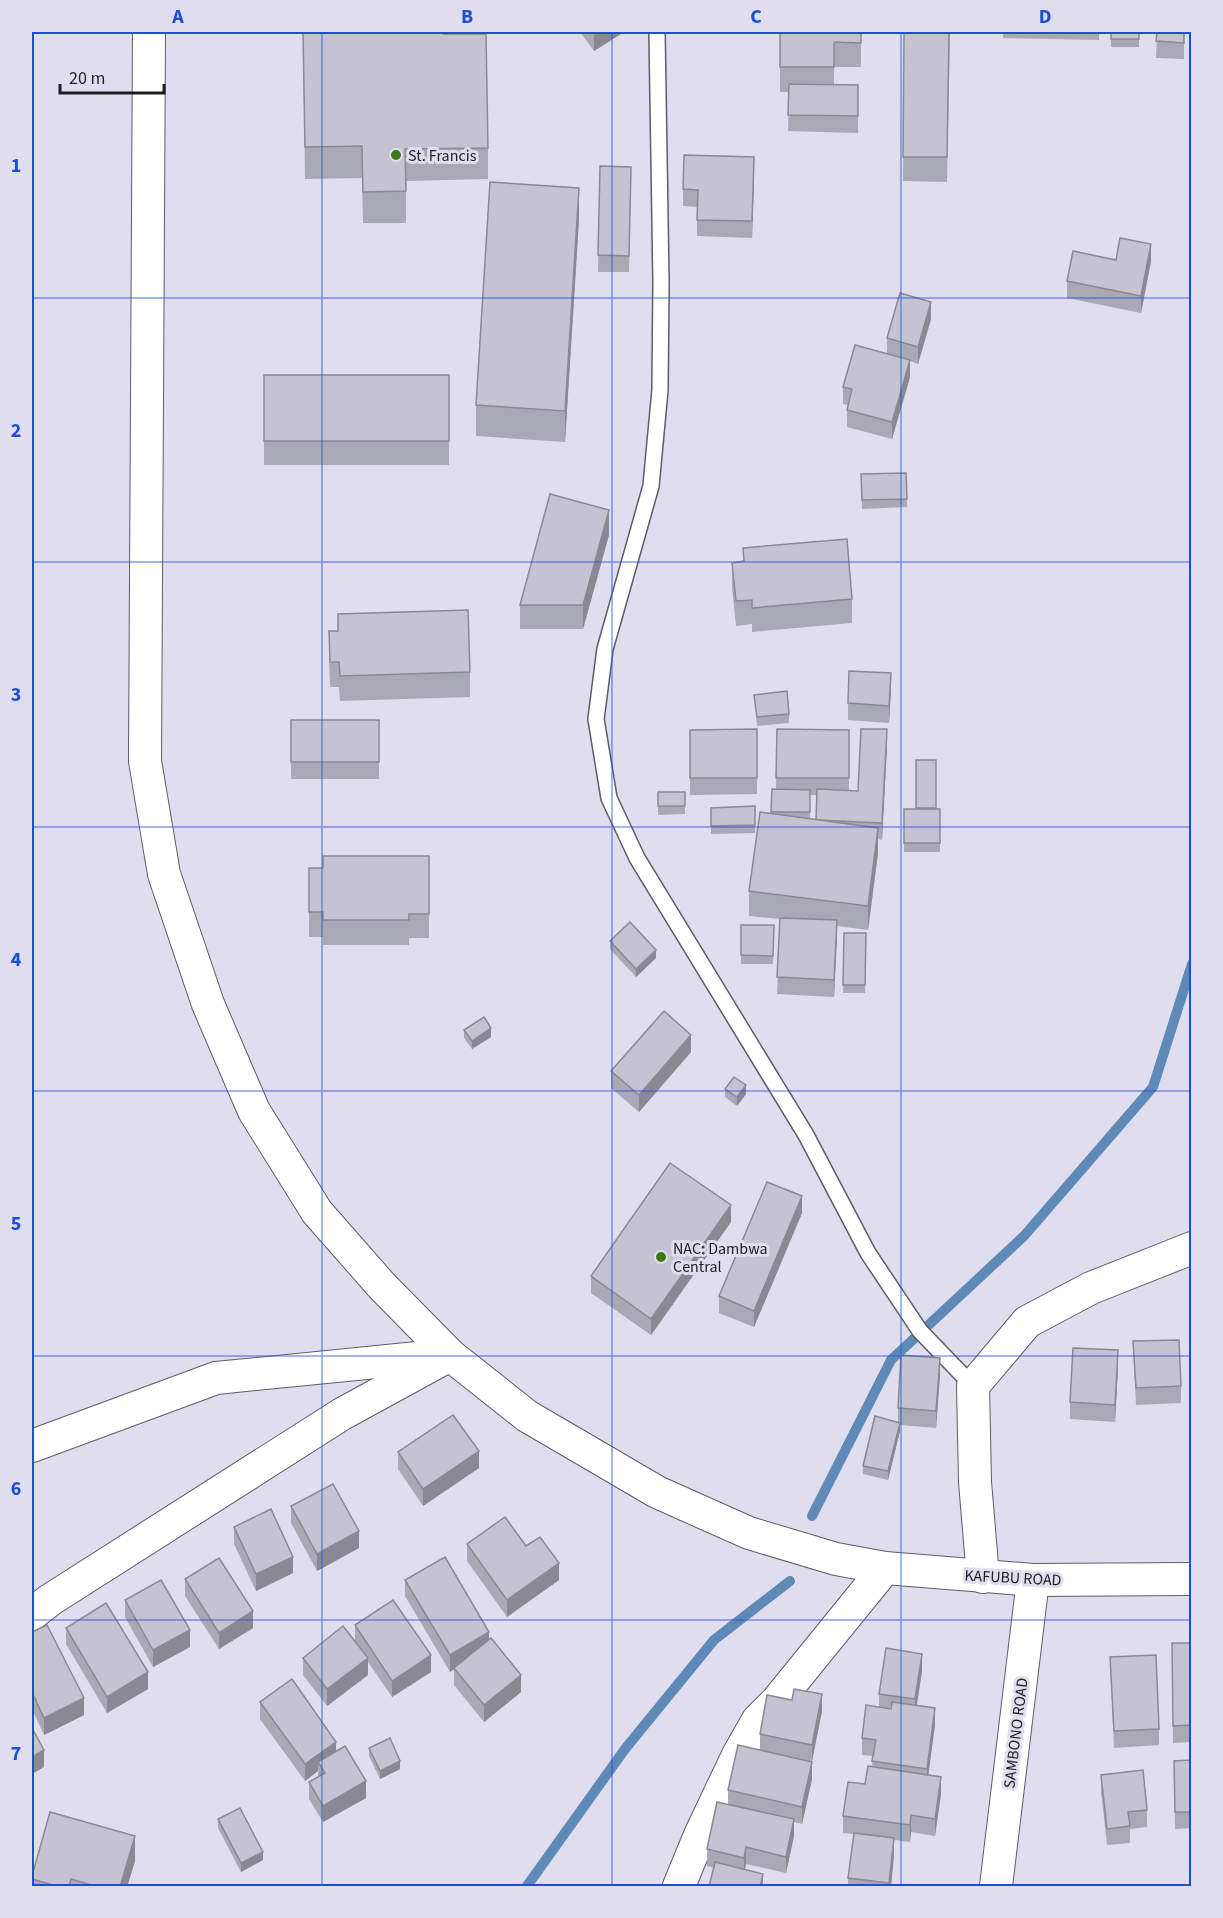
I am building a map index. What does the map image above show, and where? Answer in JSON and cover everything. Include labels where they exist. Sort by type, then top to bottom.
[{"type":"street","name":"KAFUBU ROAD","points":[[149,32],[145,761],[164,874],[208,1004],[254,1112],[317,1212],[382,1286],[450,1355],[527,1416],[657,1492],[749,1533],[836,1559],[885,1568],[1033,1580],[1191,1579]]},
{"type":"street","points":[[984,1577],[975,1482],[973,1386],[1027,1322],[1091,1288],[1191,1248]]},
{"type":"street","points":[[32,1446],[216,1378],[450,1355]]},
{"type":"street","points":[[32,1614],[50,1600],[332,1420],[450,1355]]},
{"type":"street","points":[[679,1887],[700,1835],[738,1755],[758,1720],[777,1701],[885,1568]]},
{"type":"street","name":"SAMBONO ROAD","points":[[996,1887],[1033,1580]]},
{"type":"lane","points":[[657,32],[660,390],[651,486],[605,649],[596,719],[609,798],[637,858],[806,1135],[868,1252],[920,1331],[973,1386]]},
{"type":"building","name":"St. Francis","points":[[303,32],[486,34],[488,148],[405,149],[406,191],[363,192],[362,146],[305,147]]},
{"type":"building","points":[[780,32],[861,32],[861,43],[834,42],[834,67],[780,67]]},
{"type":"building","points":[[904,32],[949,32],[947,157],[903,157]]},
{"type":"building","points":[[1111,32],[1139,32],[1139,39],[1111,39]]},
{"type":"building","points":[[1157,32],[1184,32],[1184,43],[1156,41]]},
{"type":"building","points":[[789,84],[858,85],[858,116],[788,115]]},
{"type":"building","points":[[684,155],[754,157],[752,221],[697,220],[698,190],[683,189]]},
{"type":"building","points":[[600,166],[631,167],[629,256],[598,255]]},
{"type":"building","points":[[490,182],[579,188],[565,411],[476,405]]},
{"type":"building","points":[[1120,238],[1151,244],[1141,296],[1067,281],[1073,251],[1116,260]]},
{"type":"building","points":[[900,293],[931,302],[918,347],[887,338]]},
{"type":"building","points":[[855,345],[910,360],[892,422],[847,410],[852,389],[843,387]]},
{"type":"building","points":[[264,375],[449,375],[449,441],[264,441]]},
{"type":"building","points":[[906,473],[907,499],[862,500],[861,474]]},
{"type":"building","points":[[550,494],[609,510],[583,605],[520,605]]},
{"type":"building","points":[[847,539],[852,599],[752,608],[752,600],[736,601],[732,563],[744,561],[743,548]]},
{"type":"building","points":[[468,610],[470,672],[340,676],[339,662],[330,662],[329,631],[338,631],[338,614]]},
{"type":"building","points":[[849,671],[891,673],[889,706],[848,703]]},
{"type":"building","points":[[787,691],[789,714],[757,717],[754,695]]},
{"type":"building","points":[[291,720],[379,720],[379,762],[291,762]]},
{"type":"building","points":[[757,729],[757,778],[690,778],[690,730]]},
{"type":"building","points":[[777,729],[849,730],[849,778],[776,778]]},
{"type":"building","points":[[861,729],[887,729],[882,823],[816,820],[817,789],[858,791]]},
{"type":"building","points":[[916,760],[936,760],[936,808],[916,808]]},
{"type":"building","points":[[772,789],[810,790],[810,812],[771,812]]},
{"type":"building","points":[[658,792],[685,792],[685,806],[658,806]]},
{"type":"building","points":[[755,806],[755,825],[711,826],[711,808]]},
{"type":"building","points":[[904,809],[940,809],[940,843],[904,843]]},
{"type":"building","points":[[760,812],[878,828],[868,906],[749,891]]},
{"type":"building","points":[[323,856],[429,856],[429,914],[409,914],[409,920],[323,920],[323,912],[309,912],[309,868],[323,868]]},
{"type":"building","points":[[780,918],[837,920],[834,980],[777,977]]},
{"type":"building","points":[[630,922],[656,950],[636,969],[610,941]]},
{"type":"building","points":[[741,925],[774,925],[773,956],[741,955]]},
{"type":"building","points":[[844,933],[866,933],[865,985],[843,985]]},
{"type":"building","points":[[664,1011],[691,1035],[639,1095],[611,1071]]},
{"type":"building","points":[[484,1017],[491,1028],[472,1041],[464,1030]]},
{"type":"building","points":[[734,1077],[746,1085],[737,1097],[725,1089]]},
{"type":"building","name":"NAC: Dambwa Central","points":[[670,1163],[731,1205],[651,1319],[591,1276]]},
{"type":"building","points":[[767,1182],[802,1196],[754,1311],[719,1296]]},
{"type":"building","points":[[1179,1340],[1181,1386],[1136,1388],[1133,1341]]},
{"type":"building","points":[[1073,1348],[1118,1350],[1115,1405],[1070,1402]]},
{"type":"building","points":[[901,1355],[940,1358],[936,1411],[898,1408]]},
{"type":"building","points":[[453,1415],[479,1451],[423,1489],[398,1452]]},
{"type":"building","points":[[875,1416],[900,1423],[888,1471],[863,1466]]},
{"type":"building","points":[[333,1484],[359,1531],[317,1554],[291,1506]]},
{"type":"building","points":[[271,1509],[293,1557],[256,1574],[234,1527]]},
{"type":"building","points":[[505,1517],[526,1546],[540,1537],[559,1563],[507,1600],[467,1544]]},
{"type":"building","points":[[445,1557],[489,1632],[450,1655],[405,1580]]},
{"type":"building","points":[[219,1558],[253,1611],[219,1633],[185,1579]]},
{"type":"building","points":[[161,1580],[190,1630],[153,1650],[125,1600]]},
{"type":"building","points":[[393,1600],[431,1655],[392,1681],[355,1625]]},
{"type":"building","points":[[106,1603],[148,1672],[107,1697],[66,1628]]},
{"type":"building","points":[[47,1625],[84,1698],[44,1718],[32,1692],[32,1632]]},
{"type":"building","points":[[343,1626],[368,1658],[327,1689],[303,1658]]},
{"type":"building","points":[[491,1638],[521,1675],[484,1705],[454,1668]]},
{"type":"building","points":[[1172,1643],[1191,1643],[1191,1725],[1173,1726]]},
{"type":"building","points":[[886,1648],[922,1654],[915,1699],[879,1694]]},
{"type":"building","points":[[1156,1655],[1159,1729],[1114,1731],[1110,1657]]},
{"type":"building","points":[[292,1679],[336,1742],[305,1764],[260,1702]]},
{"type":"building","points":[[794,1689],[822,1694],[812,1745],[760,1734],[767,1695],[792,1700]]},
{"type":"building","points":[[892,1702],[935,1708],[927,1769],[872,1761],[876,1740],[862,1738],[866,1705],[891,1709]]},
{"type":"building","points":[[32,1728],[44,1750],[32,1757]]},
{"type":"building","points":[[390,1738],[400,1761],[380,1771],[369,1748]]},
{"type":"building","points":[[738,1745],[812,1762],[802,1807],[728,1790]]},
{"type":"building","points":[[345,1746],[366,1781],[323,1806],[309,1782],[325,1773],[318,1762]]},
{"type":"building","points":[[1191,1760],[1191,1812],[1175,1812],[1174,1761]]},
{"type":"building","points":[[868,1766],[941,1777],[935,1819],[911,1815],[910,1825],[843,1816],[848,1782],[865,1784]]},
{"type":"building","points":[[1143,1770],[1147,1810],[1128,1812],[1130,1826],[1107,1829],[1101,1775]]},
{"type":"building","points":[[717,1802],[794,1819],[786,1857],[746,1847],[744,1858],[707,1849]]},
{"type":"building","points":[[240,1808],[263,1852],[241,1863],[218,1819]]},
{"type":"building","points":[[50,1812],[135,1836],[120,1887],[98,1887],[71,1879],[69,1887],[60,1887],[32,1879]]},
{"type":"building","points":[[854,1833],[894,1838],[889,1883],[848,1878]]},
{"type":"building","points":[[715,1862],[763,1874],[760,1887],[709,1887]]},
{"type":"waterway","points":[[812,1516],[891,1360],[1024,1236],[1153,1087],[1192,964]]},
{"type":"waterway","points":[[527,1886],[625,1749],[714,1640],[790,1581]]},
{"type":"place","name":"St. Francis","points":[[396,155]]},
{"type":"place","name":"NAC: Dambwa Central","points":[[661,1257]]}]
